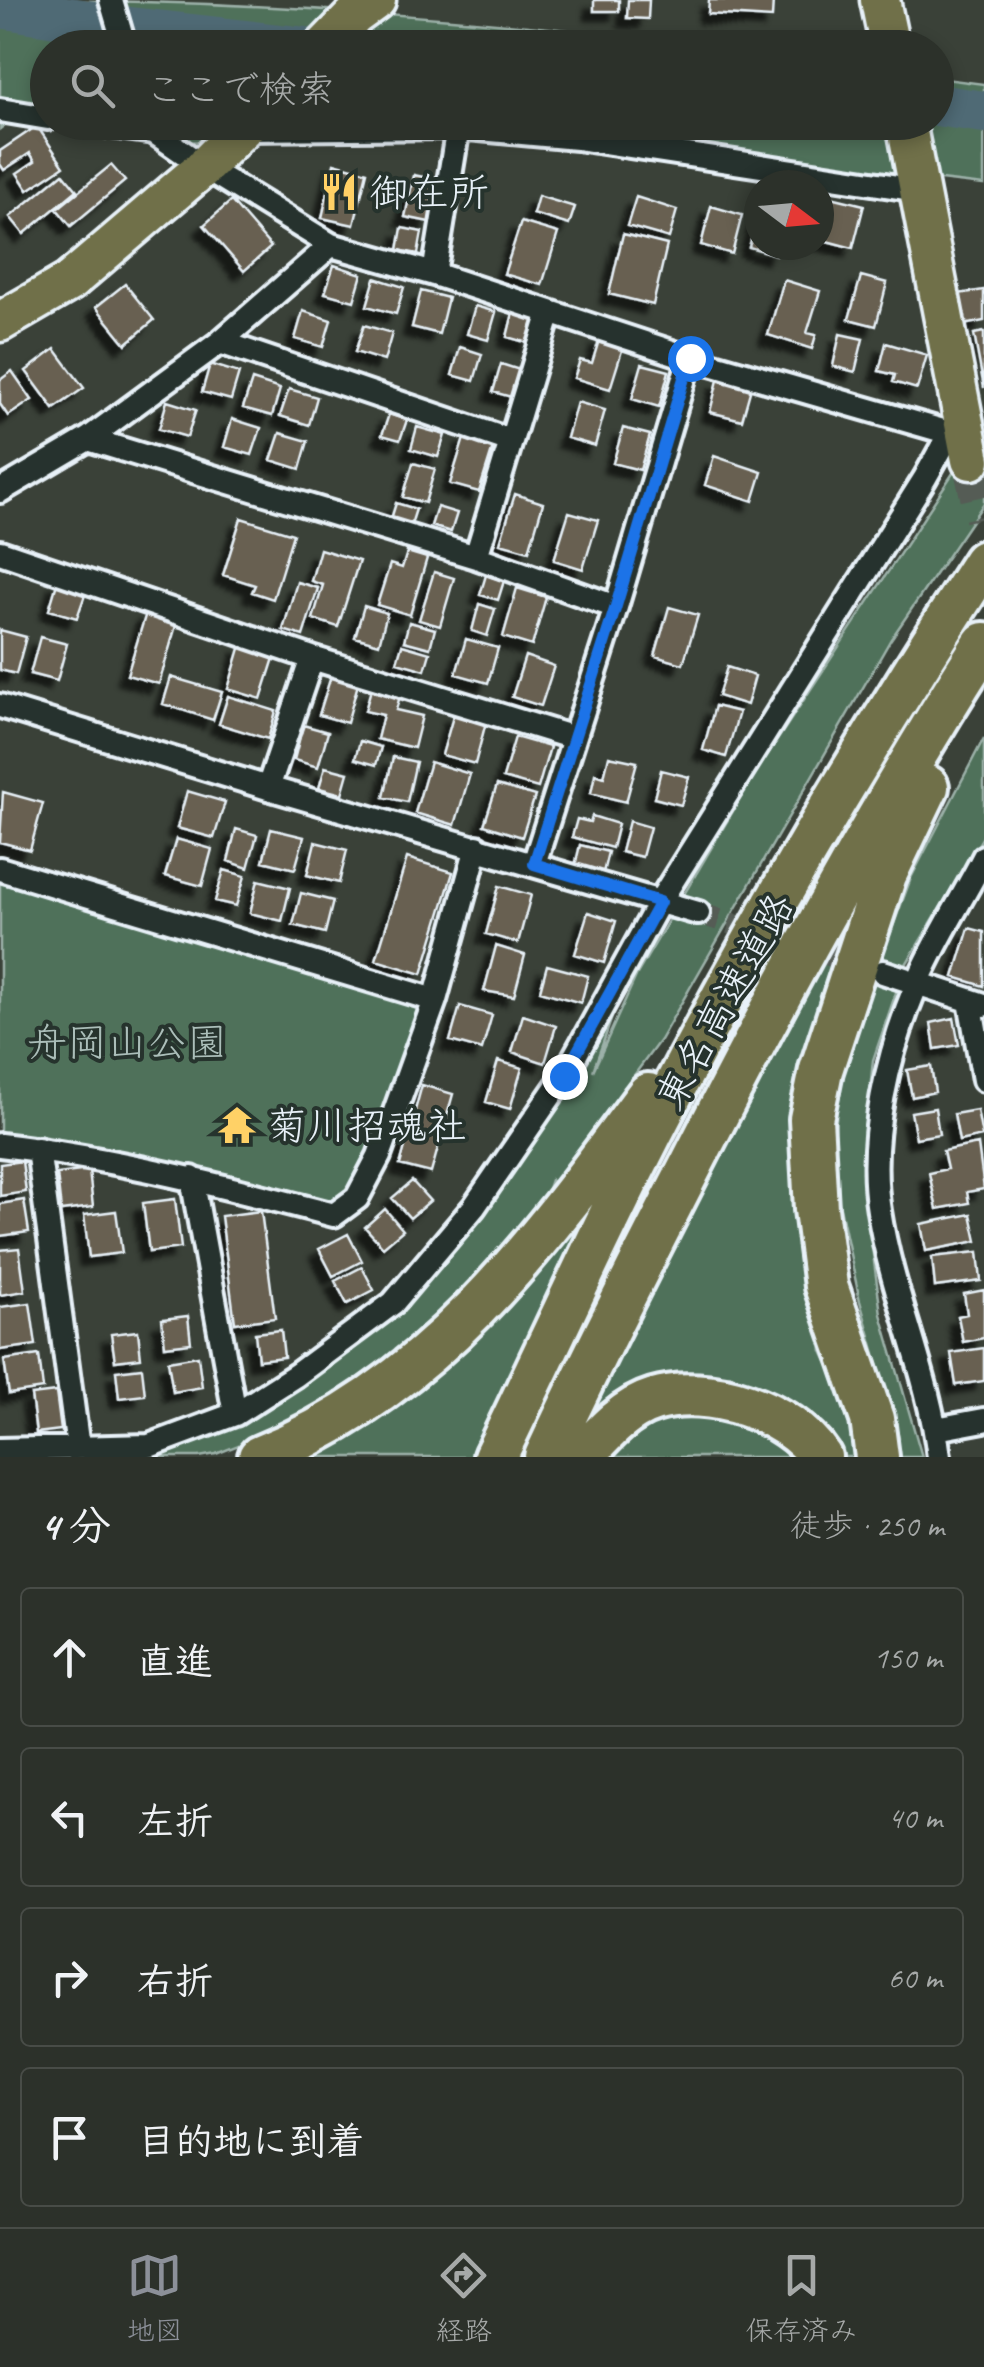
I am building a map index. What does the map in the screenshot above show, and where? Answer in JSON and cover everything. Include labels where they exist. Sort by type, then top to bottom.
[{"type":"highway","name":"東名高速道路","points":[[496,1457],[630,1175],[734,978],[836,798],[984,562]]},
{"type":"highway","name":"東名高速道路","points":[[546,1457],[771,1010],[938,716],[984,644]]},
{"type":"highway","points":[[878,1457],[872,1419],[826,1286],[814,1194],[811,1119],[821,1070],[885,875],[984,681]]},
{"type":"highway","points":[[260,1457],[302,1440],[368,1402],[425,1359],[477,1310],[550,1227],[734,978]]},
{"type":"highway","points":[[582,1457],[612,1424],[652,1400],[700,1394],[752,1406],[792,1430],[820,1457]]},
{"type":"main road","points":[[880,0],[886,30]]},
{"type":"main road","points":[[342,30],[365,8]]},
{"type":"main road","points":[[0,322],[69,282],[232,140]]},
{"type":"main road","points":[[909,140],[961,435]]},
{"type":"street","points":[[112,0],[120,30]]},
{"type":"street","points":[[0,129],[9,112]]},
{"type":"street","points":[[0,1450],[149,1446],[235,1414],[296,1376],[393,1303],[474,1207],[564,1076],[660,902],[961,435],[690,358],[434,274],[331,245],[204,167],[169,140]]},
{"type":"street","points":[[434,274],[456,140]]},
{"type":"street","points":[[595,140],[916,176]]},
{"type":"street","points":[[0,491],[88,439],[220,342],[331,245]]},
{"type":"street","points":[[476,558],[550,312]]},
{"type":"street","points":[[220,342],[511,441]]},
{"type":"street","points":[[534,864],[690,358]]},
{"type":"street","points":[[88,439],[476,558],[616,606]]},
{"type":"street","points":[[0,552],[312,658],[574,738]]},
{"type":"street","points":[[268,788],[312,658]]},
{"type":"street","points":[[0,706],[698,913]]},
{"type":"street","points":[[0,1145],[74,1153],[192,1178],[334,1215],[357,1198],[379,1156],[434,1000],[477,847]]},
{"type":"street","points":[[939,1457],[936,1428],[878,1208],[878,1140],[888,1068],[916,984],[984,858]]},
{"type":"street","points":[[0,869],[434,1000]]},
{"type":"street","points":[[883,972],[977,1003],[984,1080]]},
{"type":"street","points":[[38,1149],[78,1448]]},
{"type":"street","points":[[192,1178],[235,1414]]},
{"type":"street","points":[[936,1428],[984,1420]]},
{"type":"green space","points":[[0,0],[356,12],[560,30],[30,30],[30,116],[19,114],[0,129]]},
{"type":"green space","points":[[954,80],[984,84],[984,185],[592,140],[954,140]]},
{"type":"green space","points":[[158,140],[277,140],[168,142]]},
{"type":"green space","points":[[984,426],[984,503],[891,639],[660,1040],[554,1184],[551,1180],[543,1203],[433,1337],[332,1408],[216,1454],[0,1457],[126,1447],[304,1374],[430,1260],[627,975],[593,1071],[637,974],[753,777]]},
{"type":"green space","points":[[984,738],[984,835],[905,966],[873,1060],[862,1172],[881,1314],[922,1457],[897,1457],[899,1438],[860,1301],[831,1165],[842,1063],[911,878]]},
{"type":"green space","points":[[878,858],[794,1164],[822,1351],[864,1440],[862,1457],[839,1457],[796,1413],[732,1375],[655,1386],[582,1429],[691,1203]]},
{"type":"green space","name":"舟岡山公園","points":[[0,878],[435,1000],[379,1156],[334,1215],[0,1147]]},
{"type":"green space","points":[[619,1167],[479,1457],[267,1457],[355,1424]]},
{"type":"green space","points":[[724,1407],[799,1457],[601,1457],[661,1418]]},
{"type":"building","points":[[594,0],[619,0],[619,11],[594,11]]},
{"type":"building","points":[[628,0],[649,0],[648,19],[627,18]]},
{"type":"building","points":[[709,0],[773,0],[772,18],[708,14]]},
{"type":"building","points":[[30,131],[30,140],[46,140],[64,166],[28,190],[17,173],[35,161],[30,153],[4,170],[0,151]]},
{"type":"building","points":[[334,163],[367,172],[354,225],[322,218]]},
{"type":"building","points":[[111,165],[125,181],[71,226],[57,209]]},
{"type":"building","points":[[63,173],[77,190],[24,234],[10,217]]},
{"type":"building","points":[[414,175],[438,180],[429,222],[405,217]]},
{"type":"building","points":[[538,196],[575,207],[569,225],[533,214]]},
{"type":"building","points":[[636,197],[677,210],[669,238],[627,226]]},
{"type":"building","points":[[834,198],[864,205],[853,248],[834,243]]},
{"type":"building","points":[[231,201],[271,247],[244,271],[204,225]]},
{"type":"building","points":[[711,206],[742,215],[732,254],[701,245]]},
{"type":"building","points":[[521,222],[558,233],[542,285],[504,274]]},
{"type":"building","points":[[402,228],[422,232],[418,254],[398,250]]},
{"type":"building","points":[[623,234],[667,245],[653,305],[609,294]]},
{"type":"building","points":[[334,265],[362,274],[354,301],[325,293]]},
{"type":"building","points":[[861,276],[887,283],[876,326],[849,319]]},
{"type":"building","points":[[375,278],[404,287],[396,314],[367,306]]},
{"type":"building","points":[[784,280],[820,291],[807,333],[816,335],[812,349],[768,335]]},
{"type":"building","points":[[125,284],[154,320],[126,344],[96,307]]},
{"type":"building","points":[[984,290],[984,321],[963,325],[958,294]]},
{"type":"building","points":[[421,291],[448,298],[439,334],[412,327]]},
{"type":"building","points":[[475,306],[496,312],[488,340],[467,334]]},
{"type":"building","points":[[514,309],[536,315],[528,343],[507,337]]},
{"type":"building","points":[[303,311],[331,320],[323,347],[295,339]]},
{"type":"building","points":[[364,325],[392,333],[384,361],[355,352]]},
{"type":"building","points":[[984,332],[984,388],[974,334]]},
{"type":"building","points":[[840,334],[863,339],[855,372],[833,366]]},
{"type":"building","points":[[600,337],[624,344],[610,389],[574,378],[580,360],[592,363]]},
{"type":"building","points":[[886,343],[927,355],[917,389],[893,382],[895,375],[879,371]]},
{"type":"building","points":[[460,347],[482,354],[474,381],[452,375]]},
{"type":"building","points":[[55,349],[84,388],[54,409],[26,371]]},
{"type":"building","points":[[210,364],[239,373],[231,400],[202,392]]},
{"type":"building","points":[[501,364],[523,371],[515,398],[493,392]]},
{"type":"building","points":[[642,364],[669,371],[659,407],[632,399]]},
{"type":"building","points":[[12,371],[32,400],[8,416],[0,404],[0,380]]},
{"type":"building","points":[[252,380],[280,389],[272,416],[243,408]]},
{"type":"building","points":[[718,380],[751,388],[742,420],[710,412]]},
{"type":"building","points":[[289,389],[317,397],[309,425],[280,416]]},
{"type":"building","points":[[167,401],[196,410],[187,437],[159,429]]},
{"type":"building","points":[[577,402],[605,410],[595,446],[567,438]]},
{"type":"building","points":[[389,414],[407,420],[400,440],[382,435]]},
{"type":"building","points":[[232,419],[261,428],[252,455],[224,447]]},
{"type":"building","points":[[417,427],[445,435],[438,457],[411,449]]},
{"type":"building","points":[[623,428],[650,435],[640,470],[613,463]]},
{"type":"building","points":[[280,433],[308,441],[300,469],[271,460]]},
{"type":"building","points":[[465,435],[494,444],[479,492],[450,484]]},
{"type":"building","points":[[714,456],[762,472],[753,501],[705,485]]},
{"type":"building","points":[[413,463],[435,469],[425,503],[403,497]]},
{"type":"building","points":[[515,494],[543,503],[529,551],[500,543]]},
{"type":"building","points":[[396,503],[416,509],[410,528],[390,522]]},
{"type":"building","points":[[437,507],[457,513],[451,532],[431,526]]},
{"type":"building","points":[[569,512],[598,520],[583,569],[554,560]]},
{"type":"building","points":[[241,518],[293,534],[273,599],[252,592],[255,585],[223,575]]},
{"type":"building","points":[[320,549],[359,561],[338,627],[313,619],[323,585],[311,581]]},
{"type":"building","points":[[407,552],[427,558],[410,615],[377,605],[390,564],[402,568]]},
{"type":"building","points":[[434,572],[454,578],[440,626],[419,620]]},
{"type":"building","points":[[486,575],[504,581],[498,600],[480,595]]},
{"type":"building","points":[[58,580],[87,589],[77,618],[49,610]]},
{"type":"building","points":[[297,582],[318,588],[303,636],[283,630]]},
{"type":"building","points":[[517,588],[546,597],[532,646],[503,637]]},
{"type":"building","points":[[479,604],[495,609],[487,636],[472,631]]},
{"type":"building","points":[[364,606],[387,613],[379,644],[355,637]]},
{"type":"building","points":[[669,607],[698,615],[683,664],[655,656]]},
{"type":"building","points":[[146,613],[177,622],[159,684],[127,675]]},
{"type":"building","points":[[409,622],[435,629],[430,648],[404,641]]},
{"type":"building","points":[[0,630],[26,637],[16,674],[0,670]]},
{"type":"building","points":[[40,637],[67,644],[57,681],[30,674]]},
{"type":"building","points":[[466,639],[498,648],[488,683],[456,674]]},
{"type":"building","points":[[241,645],[275,655],[261,699],[228,689]]},
{"type":"building","points":[[402,645],[430,653],[425,670],[397,662]]},
{"type":"building","points":[[525,656],[554,666],[541,706],[512,697]]},
{"type":"building","points":[[727,667],[755,676],[747,705],[718,696]]},
{"type":"building","points":[[331,676],[358,684],[347,723],[319,715]]},
{"type":"building","points":[[171,677],[222,692],[213,720],[163,704]]},
{"type":"building","points":[[371,689],[400,696],[396,710],[422,716],[414,748],[377,739],[383,715],[365,711]]},
{"type":"building","points":[[228,696],[276,711],[268,739],[219,724]]},
{"type":"building","points":[[715,706],[739,712],[726,757],[703,750]]},
{"type":"building","points":[[454,713],[486,722],[475,764],[442,755]]},
{"type":"building","points":[[303,725],[328,732],[318,767],[294,760]]},
{"type":"building","points":[[515,737],[550,747],[538,788],[503,778]]},
{"type":"building","points":[[360,741],[381,747],[376,765],[355,759]]},
{"type":"building","points":[[609,756],[637,762],[626,802],[591,793],[595,774],[604,777]]},
{"type":"building","points":[[393,757],[416,762],[407,802],[384,797]]},
{"type":"building","points":[[430,762],[470,774],[455,825],[415,813]]},
{"type":"building","points":[[325,767],[348,773],[342,794],[319,788]]},
{"type":"building","points":[[661,770],[689,777],[681,805],[654,798]]},
{"type":"building","points":[[497,785],[535,796],[522,837],[484,825]]},
{"type":"building","points":[[187,791],[225,802],[214,838],[177,828]]},
{"type":"building","points":[[3,792],[43,803],[30,850],[0,842]]},
{"type":"building","points":[[592,816],[618,824],[612,848],[572,837],[577,819],[590,822]]},
{"type":"building","points":[[629,821],[650,827],[642,857],[621,852]]},
{"type":"building","points":[[236,829],[257,835],[248,868],[228,861]]},
{"type":"building","points":[[271,829],[304,837],[295,869],[263,861]]},
{"type":"building","points":[[176,839],[212,849],[202,886],[165,876]]},
{"type":"building","points":[[315,842],[347,850],[339,883],[307,875]]},
{"type":"building","points":[[580,845],[608,852],[603,873],[575,866]]},
{"type":"building","points":[[407,858],[453,872],[422,974],[376,960]]},
{"type":"building","points":[[224,870],[245,876],[236,906],[215,901]]},
{"type":"building","points":[[258,880],[290,888],[282,921],[250,913]]},
{"type":"building","points":[[499,886],[531,895],[518,943],[486,934]]},
{"type":"building","points":[[301,893],[333,901],[325,933],[293,925]]},
{"type":"building","points":[[588,912],[616,921],[604,963],[575,954]]},
{"type":"building","points":[[969,928],[984,932],[984,986],[954,977]]},
{"type":"building","points":[[496,946],[525,955],[514,996],[484,991]]},
{"type":"building","points":[[547,965],[588,976],[581,1003],[540,991]]},
{"type":"building","points":[[460,1006],[492,1015],[482,1050],[450,1041]]},
{"type":"building","points":[[523,1015],[556,1026],[545,1063],[512,1052]]},
{"type":"building","points":[[954,1018],[959,1045],[935,1049],[931,1023]]},
{"type":"building","points":[[498,1061],[522,1068],[510,1109],[486,1102]]},
{"type":"building","points":[[931,1066],[935,1092],[912,1097],[907,1070]]},
{"type":"building","points":[[422,1085],[453,1094],[431,1173],[400,1165]]},
{"type":"building","points":[[935,1108],[939,1134],[916,1138],[911,1112]]},
{"type":"building","points":[[977,1110],[982,1136],[959,1141],[954,1114]]},
{"type":"building","points":[[978,1144],[984,1189],[967,1192],[969,1203],[937,1209],[929,1173],[947,1169],[943,1151]]},
{"type":"building","points":[[22,1161],[26,1192],[0,1196],[0,1164]]},
{"type":"building","points":[[89,1170],[93,1207],[61,1211],[57,1174]]},
{"type":"building","points":[[412,1181],[430,1201],[410,1218],[392,1198]]},
{"type":"building","points":[[175,1199],[181,1248],[149,1252],[143,1203]]},
{"type":"building","points":[[24,1200],[29,1232],[0,1236],[0,1204]]},
{"type":"building","points":[[385,1209],[403,1230],[383,1247],[365,1227]]},
{"type":"building","points":[[116,1211],[122,1253],[89,1257],[84,1215]]},
{"type":"building","points":[[261,1211],[275,1318],[235,1323],[221,1216]]},
{"type":"building","points":[[971,1214],[977,1241],[926,1251],[921,1224]]},
{"type":"building","points":[[348,1234],[362,1261],[333,1276],[319,1249]]},
{"type":"building","points":[[19,1248],[25,1291],[0,1295],[0,1250]]},
{"type":"building","points":[[978,1252],[981,1281],[935,1287],[932,1257]]},
{"type":"building","points":[[362,1267],[374,1290],[347,1304],[335,1281]]},
{"type":"building","points":[[984,1290],[984,1338],[963,1342],[958,1316],[967,1314],[964,1294]]},
{"type":"building","points":[[30,1303],[36,1345],[0,1350],[0,1307]]},
{"type":"building","points":[[188,1316],[191,1343],[165,1346],[162,1319]]},
{"type":"building","points":[[281,1330],[284,1357],[258,1360],[255,1333]]},
{"type":"building","points":[[138,1331],[141,1358],[115,1361],[111,1334]]},
{"type":"building","points":[[984,1348],[984,1381],[956,1385],[951,1353]]},
{"type":"building","points":[[39,1355],[43,1389],[9,1394],[4,1360]]},
{"type":"building","points":[[198,1356],[202,1387],[173,1392],[168,1361]]},
{"type":"building","points":[[142,1368],[145,1395],[119,1398],[116,1371]]},
{"type":"building","points":[[56,1392],[61,1430],[36,1433],[31,1395]]},
{"type":"waterway","points":[[0,7],[148,30]]},
{"type":"waterway","points":[[954,108],[984,112]]},
{"type":"tunnel","points":[[971,460],[984,518]]},
{"type":"tunnel","points":[[698,913],[866,967]]},
{"type":"place","name":"御在所","points":[[339,192]]},
{"type":"place","name":"菊川招魂社","points":[[237,1125]]},
{"type":"route","points":[[564,1076],[660,902],[534,864],[690,358]]}]
